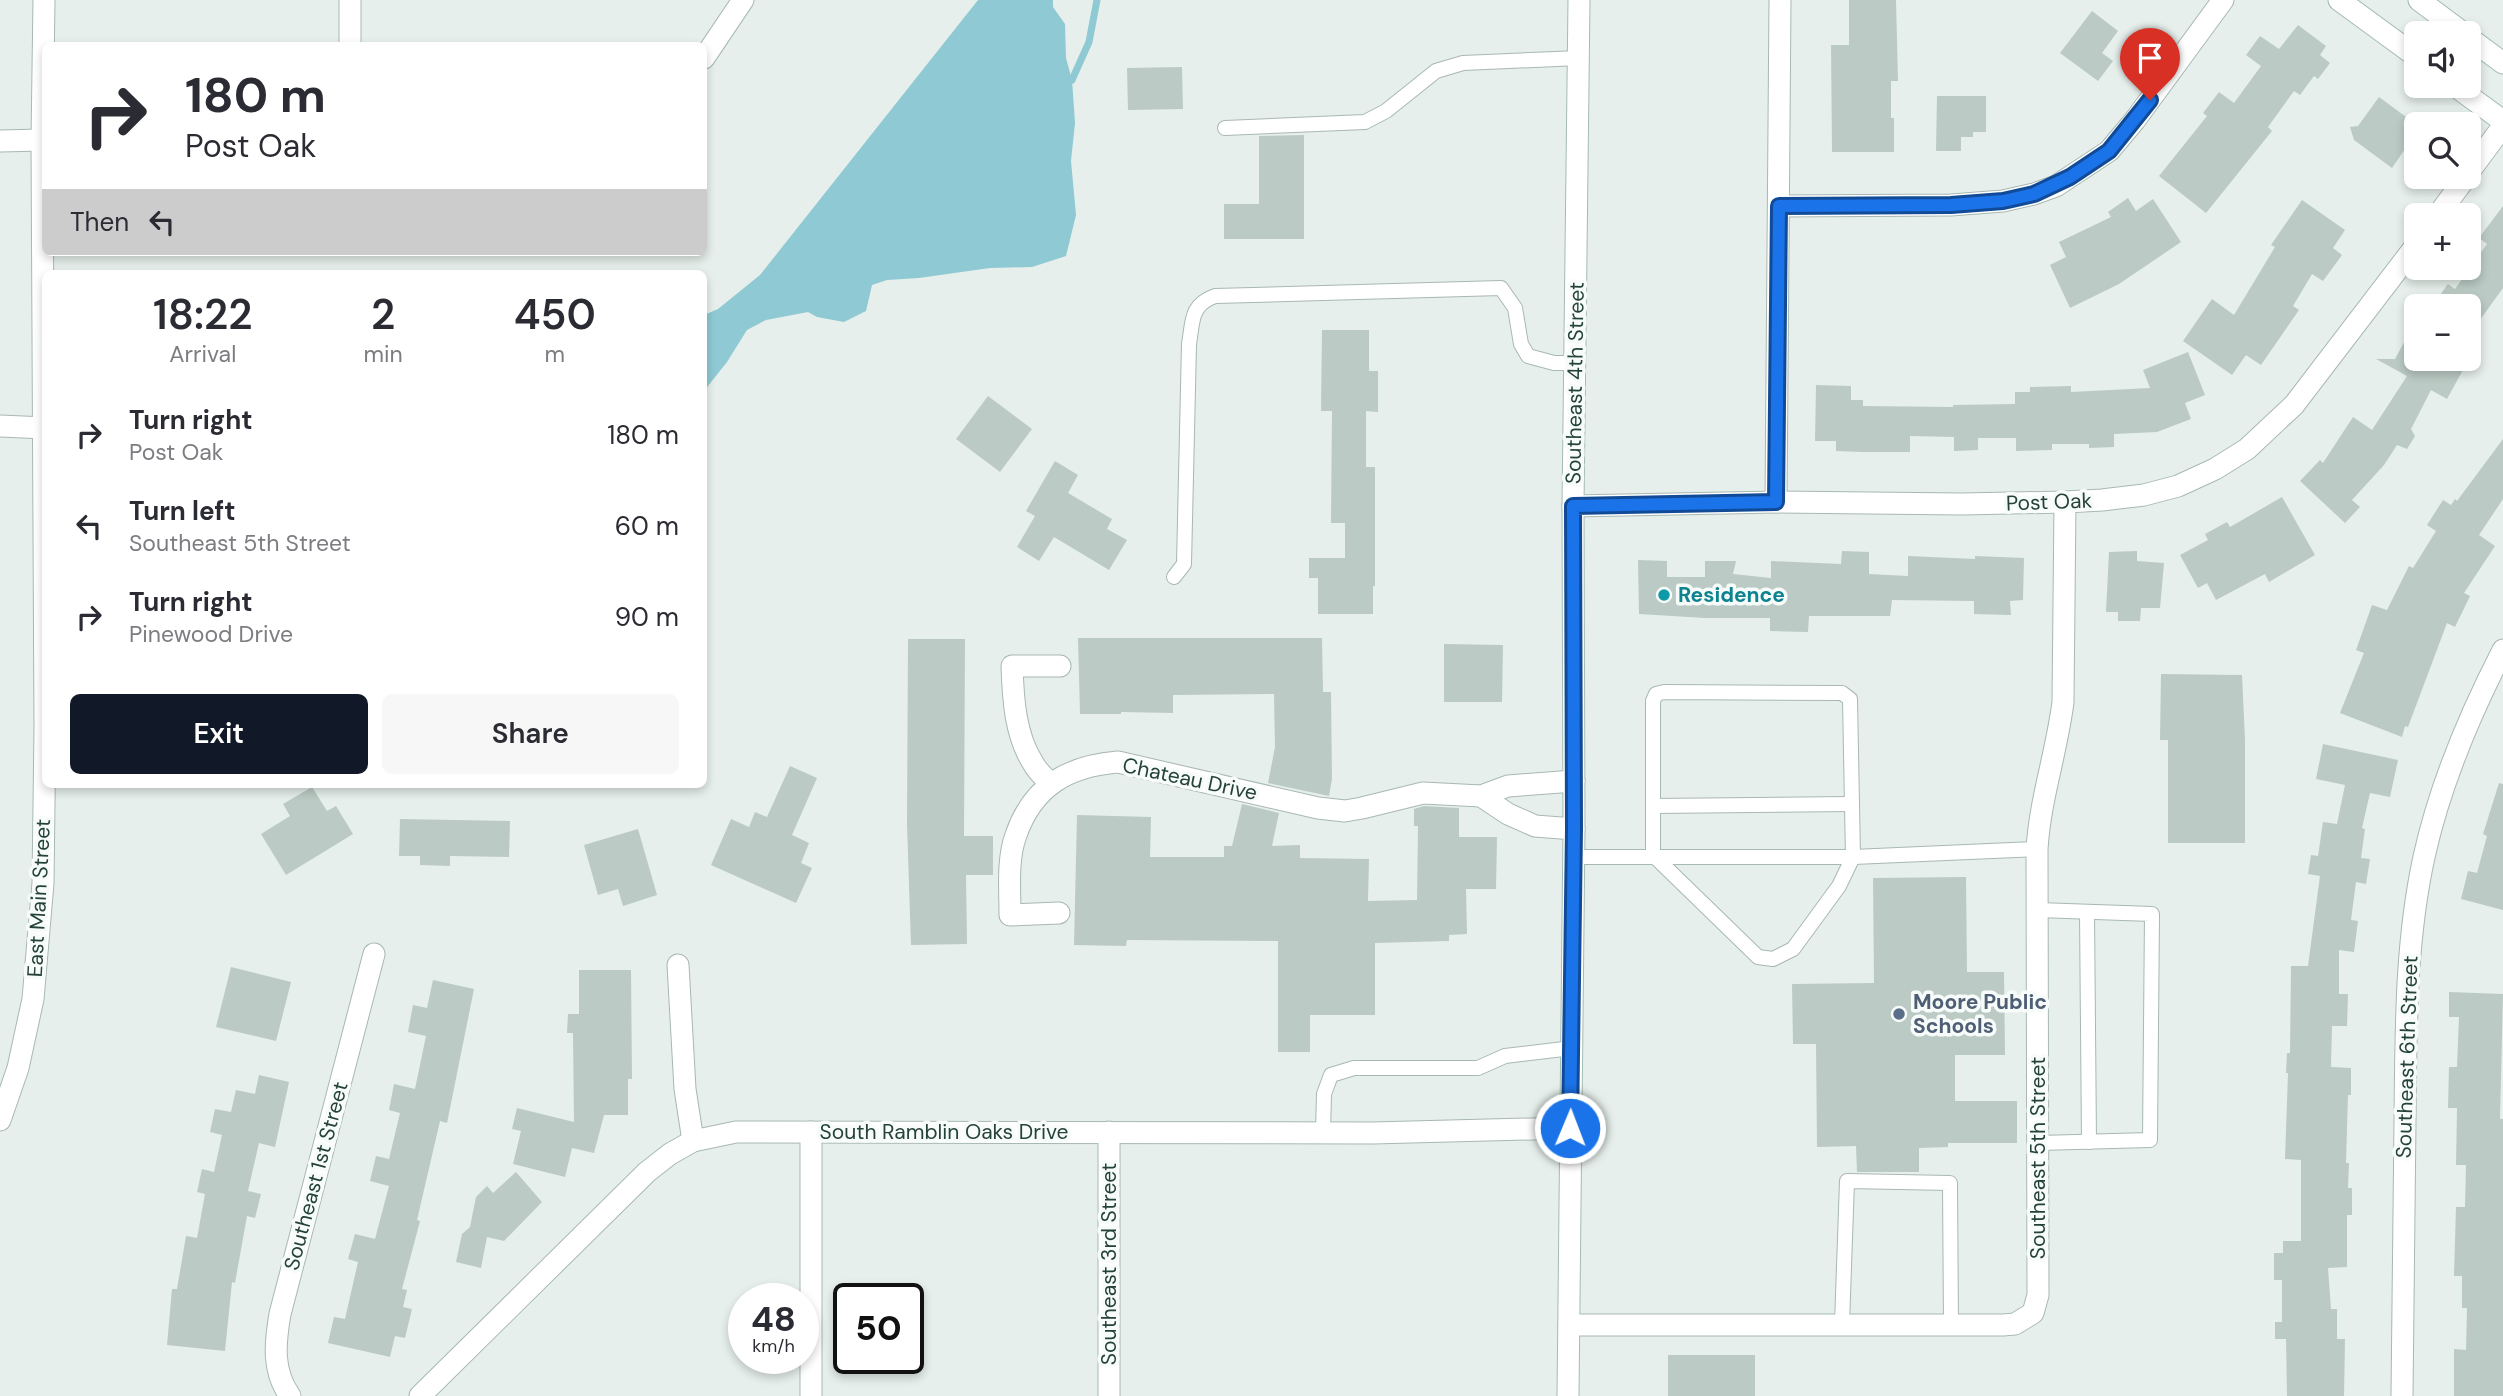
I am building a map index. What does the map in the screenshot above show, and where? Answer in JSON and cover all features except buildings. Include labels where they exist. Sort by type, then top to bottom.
[{"type":"street","name":"East Main Street","points":[[43,42],[44,0]]},
{"type":"street","points":[[350,0],[350,42]]},
{"type":"street","points":[[707,54],[743,0]]},
{"type":"street","name":"Southeast 4th Street","points":[[1568,1396],[1579,0]]},
{"type":"street","points":[[1776,502],[1780,0]]},
{"type":"street","points":[[1779,206],[1951,205],[2003,201],[2056,186],[2109,151],[2135,120],[2222,0]]},
{"type":"street","points":[[2339,0],[2404,48]]},
{"type":"street","points":[[2419,0],[2447,21]]},
{"type":"street","points":[[2481,47],[2503,63]]},
{"type":"street","points":[[2471,98],[2503,121]]},
{"type":"street","points":[[2481,157],[2503,126]]},
{"type":"street","points":[[0,141],[42,140]]},
{"type":"street","name":"Post Oak","points":[[1573,506],[1776,502],[2065,502],[2144,495],[2178,486],[2215,469],[2247,449],[2294,405],[2404,261]]},
{"type":"street","points":[[0,426],[42,428]]},
{"type":"street","name":"Southeast 5th Street","points":[[1951,1325],[2015,1324],[2032,1313],[2038,1295],[2037,849],[2042,806],[2063,702],[2065,502]]},
{"type":"street","name":"Southeast 6th Street","points":[[2402,1396],[2406,1005],[2411,940],[2424,858],[2440,794],[2461,738],[2503,650]]},
{"type":"street","points":[[1051,784],[1033,764],[1023,741],[1013,698],[1012,666],[1060,666]]},
{"type":"street","name":"Chateau Drive","points":[[1059,913],[1010,915],[1010,876],[1015,837],[1030,806],[1051,784],[1070,771],[1093,764],[1118,762],[1318,808],[1345,811],[1423,793],[1481,796],[1508,786],[1574,781]]},
{"type":"street","name":"East Main Street","points":[[0,1120],[18,1068],[33,999],[43,883],[43,788]]},
{"type":"street","name":"Chateau Drive","points":[[1481,796],[1508,814],[1535,826],[1574,829]]},
{"type":"street","name":"Southeast 1st Street","points":[[290,1396],[284,1388],[275,1352],[280,1314],[374,954]]},
{"type":"street","points":[[678,965],[685,1090],[692,1141]]},
{"type":"street","name":"South Ramblin Oaks Drive","points":[[420,1396],[628,1189],[670,1154],[692,1141],[736,1132],[1323,1132],[1570,1128]]},
{"type":"street","points":[[811,1132],[811,1396]]},
{"type":"street","name":"Southeast 3rd Street","points":[[1109,1132],[1109,1396]]},
{"type":"street","points":[[1569,1325],[1951,1325]]},
{"type":"lane","points":[[1225,128],[1365,122],[1386,111],[1436,71],[1463,62],[1579,58]]},
{"type":"lane","points":[[1174,577],[1184,564],[1189,344],[1195,313],[1202,301],[1215,296],[1501,288],[1515,308],[1521,344],[1528,356],[1554,363],[1575,363]]},
{"type":"lane","points":[[1656,694],[1847,694],[1850,699],[1851,804],[1853,857],[1839,886],[1793,948],[1773,959],[1758,957],[1653,855],[1653,701],[1656,694]]},
{"type":"lane","points":[[1653,806],[1851,804]]},
{"type":"lane","points":[[1574,857],[1853,857],[2037,849]]},
{"type":"lane","points":[[2038,911],[2152,914],[2150,1140],[2039,1143]]},
{"type":"lane","points":[[2087,912],[2089,1142]]},
{"type":"lane","points":[[1323,1132],[1324,1094],[1331,1075],[1354,1068],[1478,1068],[1505,1056],[1572,1048]]},
{"type":"lane","points":[[1842,1324],[1847,1181],[1950,1183],[1951,1325]]},
{"type":"water","points":[[978,0],[1053,0],[1053,7],[1065,24],[1066,58],[1072,80],[1075,123],[1071,161],[1076,215],[1066,256],[1032,267],[990,268],[887,280],[872,285],[866,311],[844,322],[817,317],[808,312],[766,320],[747,330],[707,387],[707,314],[718,309],[760,275]]},
{"type":"waterway","points":[[1072,80],[1089,42],[1097,0]]},
{"type":"place","name":"Residence","points":[[1664,595]]},
{"type":"place","name":"Moore Public Schools","points":[[1899,1014]]},
{"type":"route","points":[[1570,1128],[1574,829],[1573,506],[1776,502],[1779,206],[1951,205],[2003,201],[2034,194],[2056,186],[2109,151],[2150,100]]}]
